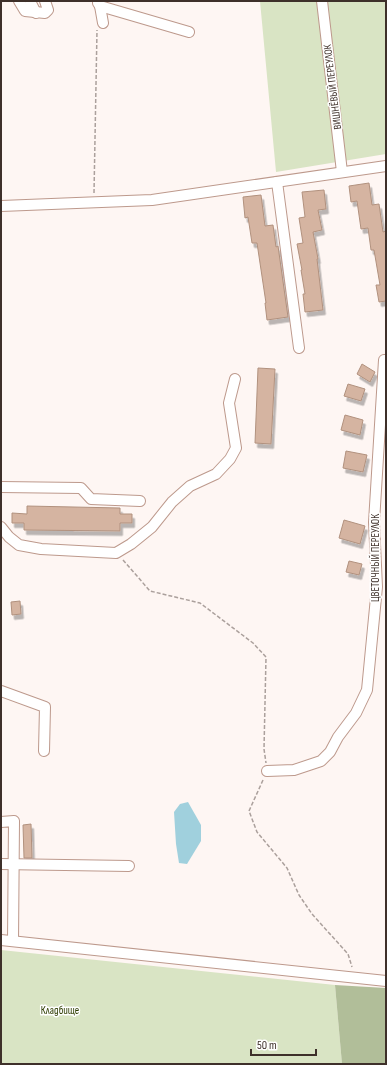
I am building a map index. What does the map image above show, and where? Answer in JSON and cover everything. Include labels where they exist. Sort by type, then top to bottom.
[{"type":"street","points":[[19,1],[25,11],[45,13],[48,10],[45,1]]},
{"type":"street","points":[[30,1],[36,12]]},
{"type":"street","name":"ВИШНЁВЫЙ ПЕРЕУЛОК","points":[[322,1],[342,172]]},
{"type":"street","points":[[100,25],[98,3],[189,32]]},
{"type":"street","points":[[1,206],[152,200],[386,166]]},
{"type":"street","points":[[277,182],[299,348]]},
{"type":"street","name":"ЦВЕТОЧНЫЙ ПЕРЕУЛОК","points":[[267,771],[294,770],[321,762],[330,752],[338,737],[356,713],[367,690],[377,587],[374,522],[384,360],[386,360]]},
{"type":"street","points":[[1,527],[9,537],[19,545],[41,549],[116,553],[131,544],[152,528],[172,502],[190,486],[216,474],[230,459],[236,448],[230,403],[236,379]]},
{"type":"street","points":[[1,487],[81,488],[91,499],[140,501]]},
{"type":"street","points":[[1,691],[45,707],[44,750]]},
{"type":"street","points":[[1,822],[14,821],[13,941]]},
{"type":"street","points":[[1,864],[129,866]]},
{"type":"street","points":[[1,940],[386,981]]},
{"type":"path","points":[[94,202],[100,25]]},
{"type":"path","points":[[116,553],[150,591],[200,603],[253,643],[266,657],[264,749],[267,771],[249,811],[257,832],[287,868],[299,895],[312,914],[348,954],[354,977]]},
{"type":"green space","points":[[260,1],[386,1],[386,154],[276,172]]},
{"type":"green space","name":"Кладбище","points":[[1,950],[335,985],[342,1064],[1,1064]]},
{"type":"green space","points":[[335,985],[386,988],[386,1064],[342,1064]]},
{"type":"water","points":[[188,802],[201,825],[201,841],[187,864],[179,863],[174,812],[180,804]]},
{"type":"building","points":[[369,183],[372,205],[379,204],[383,232],[386,231],[386,301],[379,302],[376,285],[380,285],[374,250],[371,250],[368,228],[361,229],[357,201],[351,202],[349,186]]},
{"type":"building","points":[[324,190],[326,209],[318,210],[322,230],[313,232],[318,259],[323,310],[305,312],[303,294],[305,294],[297,244],[303,243],[299,218],[305,217],[302,192]]},
{"type":"building","points":[[261,195],[265,226],[273,225],[276,247],[278,246],[288,317],[267,320],[257,243],[252,243],[248,217],[245,218],[243,197]]},
{"type":"building","points":[[362,364],[375,372],[370,382],[357,374]]},
{"type":"building","points":[[258,368],[275,369],[271,444],[255,443]]},
{"type":"building","points":[[348,384],[365,389],[361,401],[344,396]]},
{"type":"building","points":[[345,415],[363,420],[360,435],[341,430]]},
{"type":"building","points":[[346,451],[367,455],[363,472],[343,468]]},
{"type":"building","points":[[27,506],[120,508],[120,514],[132,514],[132,523],[120,523],[120,531],[24,530],[24,523],[12,523],[12,513],[27,514]]},
{"type":"building","points":[[344,520],[365,526],[360,544],[339,538]]},
{"type":"building","points":[[349,561],[362,564],[359,575],[346,572]]},
{"type":"building","points":[[20,601],[21,614],[12,615],[11,602]]},
{"type":"building","points":[[31,824],[32,858],[24,858],[23,825]]}]
